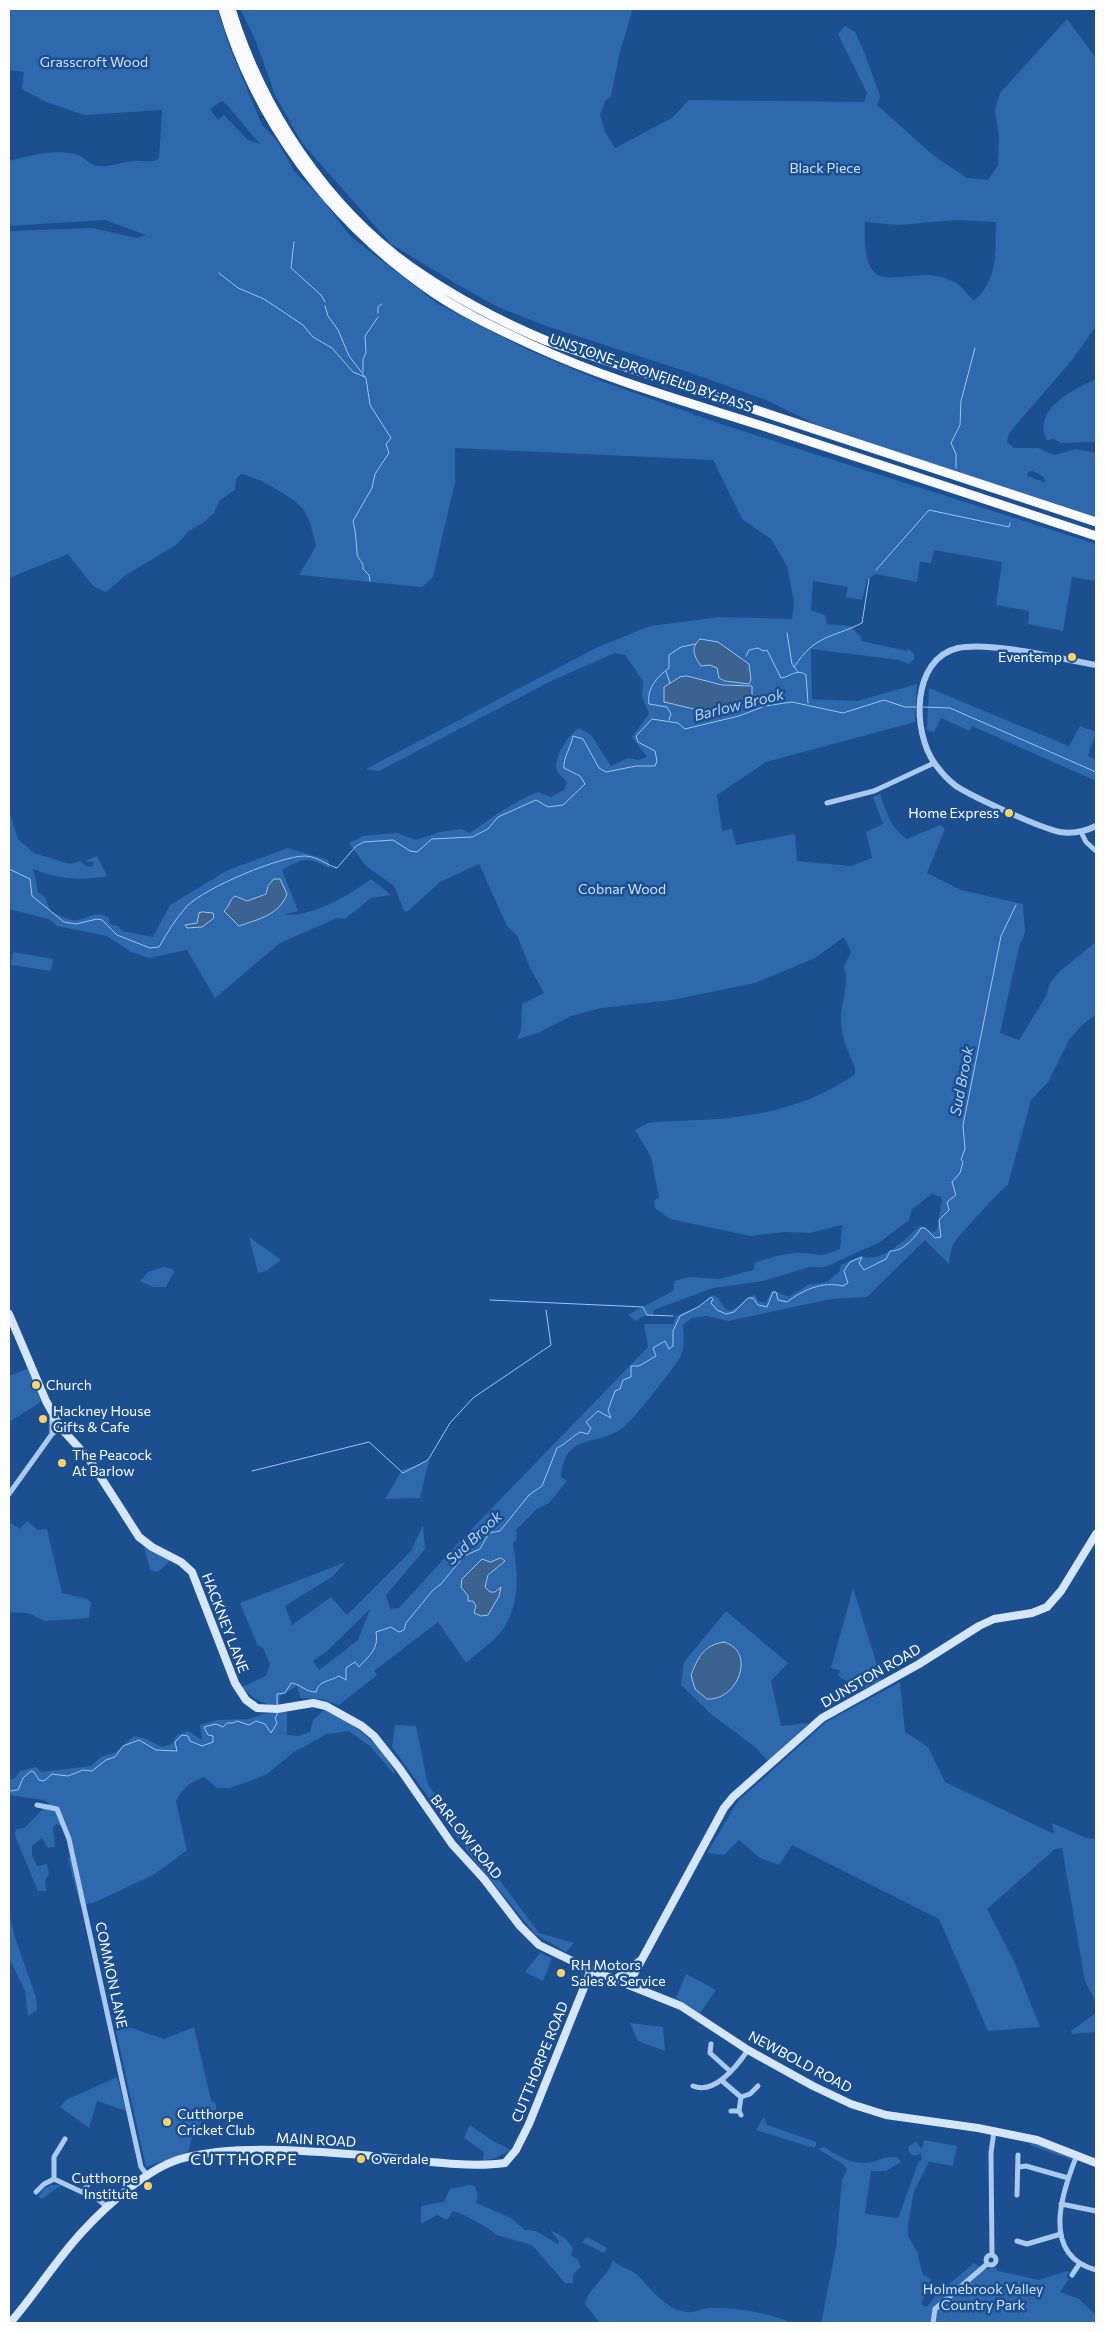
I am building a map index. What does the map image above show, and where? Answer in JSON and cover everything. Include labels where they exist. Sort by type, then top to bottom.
[{"type":"highway","name":"UNSTONE-DRONFIELD BY-PASS","points":[[223,9],[244,69],[259,98],[302,167],[354,228],[426,288],[470,314],[534,346],[632,384],[1096,536]]},
{"type":"highway","name":"UNSTONE-DRONFIELD BY-PASS","points":[[231,9],[251,65],[264,93],[312,166],[334,194],[391,251],[463,301],[498,320],[547,342],[1096,522]]},
{"type":"main road","name":"HACKNEY LANE","points":[[9,1314],[52,1412],[61,1428],[89,1459],[139,1537],[152,1547],[181,1562],[192,1572],[235,1683],[246,1700],[257,1708],[277,1709],[302,1704]]},
{"type":"main road","name":"DUNSTON ROAD","points":[[628,1985],[724,1808],[733,1797],[822,1718],[919,1664],[979,1626],[994,1619],[1032,1613],[1047,1607],[1061,1591],[1096,1534]]},
{"type":"main road","name":"BARLOW ROAD","points":[[302,1704],[313,1703],[326,1706],[350,1717],[374,1736],[452,1844],[484,1879],[530,1938],[543,1948],[591,1970]]},
{"type":"main road","name":"DUNSTON ROAD","points":[[615,1980],[642,1959]]},
{"type":"main road","name":"NEWBOLD ROAD","points":[[591,1970],[681,2006],[748,2050],[813,2086],[851,2104],[886,2115],[994,2131],[1037,2140],[1096,2163]]},
{"type":"main road","name":"CUTTHORPE ROAD","points":[[509,2161],[529,2124],[591,1970]]},
{"type":"main road","name":"MAIN ROAD","points":[[10,2323],[38,2291],[69,2247],[107,2207],[163,2166],[194,2156],[275,2150],[492,2165],[509,2161]]},
{"type":"street","points":[[1096,665],[1006,650],[968,646],[951,650],[938,658],[930,667],[924,680],[921,699],[923,735],[934,763],[950,781],[966,791],[1060,832],[1081,832],[1096,826]]},
{"type":"street","points":[[827,803],[874,791],[934,763]]},
{"type":"street","points":[[1081,832],[1086,842],[1096,851]]},
{"type":"street","points":[[52,1412],[52,1434]]},
{"type":"street","points":[[9,1494],[52,1434],[61,1428]]},
{"type":"street","name":"COMMON LANE","points":[[37,1805],[56,1808],[69,1839],[141,2167],[140,2182]]},
{"type":"street","points":[[711,2044],[708,2053],[730,2071]]},
{"type":"street","points":[[693,2086],[703,2088],[721,2080],[748,2050]]},
{"type":"street","points":[[721,2080],[741,2097]]},
{"type":"street","points":[[741,2097],[750,2094],[759,2084]]},
{"type":"street","points":[[703,2088],[705,2095]]},
{"type":"street","points":[[731,2111],[740,2113],[741,2097]]},
{"type":"street","points":[[933,2323],[935,2309],[987,2264],[994,2265],[996,2262],[995,2256],[992,2255],[991,2153],[994,2131]]},
{"type":"street","points":[[54,2180],[54,2157],[65,2139]]},
{"type":"street","points":[[1077,2154],[1061,2204],[1061,2234],[1064,2244],[1080,2263],[1096,2270]]},
{"type":"street","points":[[1018,2155],[1018,2195]]},
{"type":"street","points":[[1019,2167],[1026,2166],[1068,2178]]},
{"type":"street","name":"COMMON LANE","points":[[141,2167],[148,2176]]},
{"type":"street","points":[[83,2192],[94,2175]]},
{"type":"street","points":[[36,2192],[44,2184],[54,2180],[100,2200],[107,2207]]},
{"type":"street","points":[[1061,2204],[1096,2210]]},
{"type":"street","points":[[1017,2241],[1027,2247],[1061,2234]]},
{"type":"street","points":[[987,2264],[987,2256],[992,2255]]},
{"type":"street","points":[[1072,2275],[1080,2263]]},
{"type":"green space","points":[[9,9],[217,9],[230,48],[262,125],[278,142],[294,171],[323,200],[350,236],[438,304],[528,350],[601,381],[721,424],[1096,544],[1096,581],[1072,577],[1063,631],[1028,624],[1029,611],[996,605],[1002,562],[934,550],[931,563],[920,562],[917,582],[875,574],[867,580],[862,600],[846,597],[848,587],[813,581],[811,610],[825,615],[827,624],[850,626],[862,638],[861,641],[907,651],[908,649],[914,654],[914,659],[909,664],[899,660],[811,649],[812,699],[857,701],[917,684],[915,722],[766,762],[717,795],[722,831],[732,829],[736,845],[795,834],[797,861],[851,866],[872,858],[866,832],[883,824],[873,797],[880,794],[893,825],[907,839],[940,825],[945,829],[927,873],[961,890],[1023,904],[1025,933],[1019,947],[1000,1033],[1019,1040],[1046,996],[1050,983],[1059,972],[1096,942],[1096,1018],[1094,1016],[1081,1026],[1069,1040],[1048,1082],[1031,1100],[1008,1185],[989,1203],[953,1245],[949,1264],[925,1240],[867,1297],[831,1299],[728,1321],[707,1316],[692,1318],[683,1325],[684,1344],[681,1355],[672,1370],[629,1423],[613,1433],[575,1447],[569,1453],[564,1463],[561,1477],[567,1481],[549,1503],[537,1509],[516,1530],[517,1539],[513,1543],[517,1578],[515,1600],[512,1611],[501,1632],[466,1663],[438,1622],[374,1671],[377,1675],[339,1705],[321,1699],[301,1698],[297,1686],[280,1696],[279,1707],[268,1705],[242,1687],[266,1676],[270,1664],[263,1648],[257,1644],[240,1603],[346,1562],[333,1576],[285,1606],[292,1625],[331,1597],[347,1615],[411,1551],[423,1525],[425,1549],[386,1595],[390,1609],[399,1608],[461,1540],[648,1347],[644,1324],[673,1324],[676,1316],[701,1305],[713,1295],[718,1298],[727,1311],[735,1308],[751,1296],[755,1295],[758,1301],[766,1303],[772,1290],[789,1297],[808,1285],[827,1282],[840,1271],[841,1265],[861,1256],[877,1257],[893,1249],[920,1226],[934,1232],[937,1229],[942,1201],[941,1197],[932,1194],[912,1209],[909,1220],[880,1242],[825,1267],[810,1267],[763,1281],[713,1288],[654,1310],[653,1316],[644,1316],[636,1321],[628,1315],[672,1291],[674,1289],[674,1281],[690,1277],[719,1279],[753,1270],[755,1263],[771,1257],[796,1253],[820,1255],[840,1249],[842,1225],[810,1233],[785,1232],[750,1236],[670,1219],[655,1208],[654,1201],[659,1197],[651,1157],[635,1130],[648,1123],[718,1119],[772,1111],[823,1093],[855,1074],[855,1068],[841,1026],[841,1013],[846,986],[844,967],[851,952],[844,937],[815,958],[755,983],[672,1000],[601,1008],[571,1016],[538,1033],[517,1039],[521,1030],[522,1004],[544,993],[530,968],[517,935],[507,926],[479,864],[440,882],[407,912],[404,911],[394,886],[366,866],[349,843],[363,836],[397,833],[416,840],[440,832],[461,829],[470,833],[503,810],[538,792],[551,797],[564,790],[567,782],[557,770],[557,760],[568,739],[579,728],[591,735],[611,766],[628,758],[638,760],[647,757],[632,737],[649,714],[642,696],[643,681],[625,655],[615,653],[551,681],[379,771],[366,769],[598,647],[650,626],[720,617],[792,619],[794,603],[787,566],[771,539],[742,519],[713,460],[455,448],[455,482],[433,577],[422,587],[299,575],[316,546],[305,512],[294,501],[276,489],[241,474],[236,479],[235,490],[219,501],[214,513],[203,523],[189,531],[176,545],[126,575],[106,592],[93,586],[68,554],[9,578],[9,231],[92,228],[136,238],[146,235],[105,220],[9,226],[9,161],[61,152],[78,155],[99,166],[159,159],[162,110],[84,115],[46,102],[22,89],[24,72],[9,70]],"holes":[[[222,101],[260,144],[248,140],[224,115],[218,120],[210,109]],[[730,651],[749,664],[751,680],[748,684],[725,681],[717,668],[710,665]],[[687,676],[722,685],[752,687],[735,703],[719,710],[700,710],[664,702]],[[482,1559],[490,1562],[504,1559],[505,1561],[488,1578],[485,1588],[490,1592],[499,1589],[474,1609],[476,1606],[473,1601],[468,1601],[468,1596],[462,1589],[462,1579]],[[370,1609],[358,1640],[319,1670],[313,1661],[326,1652]]]},
{"type":"green space","name":"Black Piece","points":[[240,9],[633,9],[619,55],[611,96],[605,101],[600,115],[605,132],[615,148],[672,118],[689,100],[864,102],[867,93],[838,34],[845,26],[855,32],[865,54],[880,96],[877,105],[934,156],[967,178],[988,180],[998,165],[999,138],[995,110],[1000,93],[1067,19],[1096,58],[1096,326],[1072,360],[1009,433],[1007,442],[1014,448],[1038,448],[1054,455],[1076,449],[1096,453],[1096,518],[817,425],[766,400],[691,373],[543,325],[498,307],[460,286],[391,244],[302,143],[275,95],[255,39]],"holes":[[[956,220],[996,222],[995,255],[992,274],[988,283],[974,301],[957,284],[937,276],[920,275],[890,278],[879,275],[871,267],[866,250],[865,222],[898,225]],[[1033,471],[1044,477],[1045,482],[1027,476],[1028,472]]]},
{"type":"green space","points":[[1096,379],[1096,442],[1061,443],[1054,439],[1047,440],[1044,429],[1045,419],[1050,410],[1066,395]]},
{"type":"green space","points":[[929,688],[1069,746],[1080,726],[1096,732],[1088,756],[1096,760],[1096,781],[972,726],[970,731],[941,718],[934,732],[927,730]]},
{"type":"green space","points":[[9,790],[10,814],[18,839],[34,853],[70,864],[80,861],[86,866],[92,867],[94,862],[85,861],[97,856],[107,876],[70,878],[51,875],[33,869],[38,892],[45,897],[51,912],[71,920],[100,915],[109,918],[110,924],[118,926],[122,931],[153,937],[170,905],[228,870],[288,848],[328,860],[330,868],[311,860],[306,860],[282,870],[298,911],[283,915],[318,909],[341,899],[371,879],[391,895],[371,898],[345,919],[337,918],[280,943],[215,998],[187,950],[149,958],[131,952],[107,936],[57,926],[49,919],[9,909]],"holes":[[[280,880],[287,894],[229,907],[240,899],[252,900],[257,898]]]},
{"type":"green space","points":[[13,952],[53,959],[51,971],[11,965]]},
{"type":"green space","points":[[249,1237],[281,1260],[266,1271],[258,1273]]},
{"type":"green space","points":[[164,1267],[172,1269],[174,1272],[166,1287],[153,1287],[140,1281],[148,1272]]},
{"type":"green space","points":[[29,1368],[41,1402],[9,1422],[9,1376]]},
{"type":"green space","points":[[429,1461],[420,1498],[385,1499],[402,1470]]},
{"type":"green space","points":[[9,1521],[20,1529],[27,1521],[38,1530],[47,1529],[62,1593],[87,1599],[91,1602],[89,1618],[45,1621],[28,1613],[9,1612]]},
{"type":"green space","points":[[144,1546],[171,1560],[158,1572],[150,1570]]},
{"type":"green space","points":[[853,1588],[882,1681],[861,1690],[838,1676],[840,1670],[831,1668]]},
{"type":"green space","points":[[726,1611],[788,1663],[771,1681],[781,1726],[809,1723],[768,1761],[755,1747],[711,1714],[681,1685],[684,1662]],"holes":[[[724,1642],[740,1653],[741,1671],[695,1689],[691,1675],[706,1648]]]},
{"type":"green space","points":[[900,1682],[905,1732],[928,1747],[945,1782],[1054,1834],[1052,1823],[1086,1838],[1096,1839],[1096,2003],[1085,1981],[1062,1848],[1055,1849],[987,1909],[1014,1961],[1040,2027],[988,2031],[939,1919],[792,1845],[779,1865],[760,1858],[739,1840],[724,1855],[707,1853],[738,1801],[826,1722]]},
{"type":"green space","points":[[325,1709],[357,1728],[373,1742],[388,1761],[395,1772],[394,1774],[371,1747],[349,1731],[327,1734],[294,1752],[267,1774],[248,1782],[229,1788],[217,1788],[204,1777],[190,1784],[184,1789],[176,1802],[187,1850],[155,1874],[93,1903],[80,1905],[68,1858],[75,1854],[67,1828],[56,1824],[53,1828],[55,1847],[48,1848],[42,1838],[32,1846],[32,1855],[37,1866],[47,1864],[49,1874],[45,1881],[46,1891],[38,1891],[15,1836],[16,1829],[24,1828],[49,1803],[44,1800],[9,1795],[9,1779],[14,1779],[20,1771],[36,1767],[41,1772],[91,1766],[101,1757],[116,1752],[134,1736],[144,1738],[162,1747],[172,1744],[177,1735],[188,1731],[202,1740],[200,1725],[218,1720],[249,1719],[264,1714],[287,1711],[287,1735],[298,1736],[310,1732],[313,1720]]},
{"type":"green space","points":[[395,1725],[416,1726],[428,1785],[539,1933],[574,1943],[566,1952],[535,1934],[470,1855],[392,1747]]},
{"type":"green space","points":[[9,1912],[15,1938],[36,1997],[37,2010],[28,2016],[25,1991],[9,1958]]},
{"type":"green space","points":[[540,1953],[552,1958],[543,1981],[525,1972]]},
{"type":"green space","points":[[686,1974],[716,1990],[700,2013],[676,1998]]},
{"type":"green space","points":[[1096,2013],[1096,2032],[1072,2034],[1071,2031]]},
{"type":"green space","points":[[114,2022],[164,2039],[194,2027],[211,2100],[216,2104],[217,2119],[202,2121],[193,2133],[188,2152],[146,2167]]},
{"type":"green space","points":[[630,2023],[663,2027],[665,2051],[638,2041]]},
{"type":"green space","points":[[117,2077],[126,2111],[97,2101],[89,2128],[60,2107],[66,2100]]},
{"type":"green space","points":[[764,2117],[767,2125],[816,2142],[816,2145],[814,2148],[756,2130]]},
{"type":"green space","points":[[470,2125],[493,2141],[511,2150],[493,2159],[483,2160],[484,2152],[464,2138]]},
{"type":"green space","name":"Holmebrook Valley Country Park","points":[[924,2140],[957,2146],[953,2166],[926,2161],[929,2162],[914,2191],[908,2224],[908,2236],[917,2252],[923,2275],[931,2279],[921,2304],[927,2307],[937,2294],[974,2263],[984,2270],[995,2267],[998,2271],[1039,2280],[1067,2271],[1069,2272],[1066,2277],[1069,2279],[1060,2292],[1079,2299],[1096,2315],[1096,2323],[821,2323],[836,2248],[842,2180],[847,2170],[843,2164],[818,2149],[824,2147],[840,2157],[858,2163],[872,2162],[888,2157],[898,2158],[901,2162],[886,2171],[871,2171],[865,2214],[898,2218],[919,2161],[922,2160],[921,2152],[918,2155],[912,2155],[908,2150],[909,2146],[916,2142],[922,2149]]},
{"type":"green space","points":[[1033,2142],[1070,2155],[1072,2160],[1030,2145]]},
{"type":"green space","points":[[51,2185],[61,2185],[42,2199],[38,2197],[45,2188]]},
{"type":"green space","points":[[469,2185],[475,2186],[478,2196],[476,2203],[511,2218],[525,2230],[536,2231],[558,2244],[559,2241],[550,2230],[565,2238],[573,2248],[571,2256],[577,2259],[581,2267],[573,2274],[573,2283],[565,2283],[532,2245],[496,2235],[483,2225],[456,2212],[453,2211],[447,2220],[437,2215],[421,2224],[421,2206],[446,2201],[445,2199],[450,2189]]},
{"type":"green space","points":[[587,2237],[607,2248],[604,2253],[582,2242]]},
{"type":"green space","points":[[613,2260],[636,2274],[665,2303],[679,2311],[690,2312],[710,2308],[741,2310],[773,2316],[792,2323],[600,2323],[585,2304],[590,2292],[607,2272]]},
{"type":"water","points":[[700,639],[718,642],[749,664],[751,680],[749,684],[725,681],[719,678],[717,668],[710,665],[701,666],[694,652],[695,646]]},
{"type":"water","points":[[687,676],[722,685],[752,686],[752,696],[743,705],[735,705],[712,711],[664,702],[664,687],[680,677]]},
{"type":"water","points":[[274,879],[280,879],[287,894],[274,912],[239,926],[224,911],[235,896],[247,901],[266,894],[268,886]]},
{"type":"water","points":[[199,913],[213,913],[214,918],[202,927],[187,928],[185,925],[197,923]]},
{"type":"water","points":[[501,1558],[505,1561],[488,1575],[485,1587],[490,1592],[495,1592],[501,1587],[499,1596],[488,1615],[481,1616],[474,1613],[476,1606],[473,1601],[468,1601],[468,1596],[461,1587],[462,1579],[482,1559],[490,1562]]},
{"type":"water","points":[[724,1642],[734,1647],[740,1655],[740,1675],[727,1692],[718,1697],[707,1699],[695,1689],[691,1675],[699,1658],[706,1649]]},
{"type":"waterway","points":[[294,242],[291,268],[321,295],[325,302]]},
{"type":"waterway","points":[[219,273],[238,288],[264,299],[303,325],[313,337],[332,348],[353,372],[365,377]]},
{"type":"waterway","points":[[378,313],[378,307],[382,304]]},
{"type":"waterway","points":[[325,306],[328,316],[338,330],[349,356],[366,378],[370,405],[391,438],[386,444],[389,453],[375,474],[372,488],[353,521],[357,555],[363,569],[369,575],[370,581]]},
{"type":"waterway","points":[[363,372],[363,359],[366,353],[365,336],[378,317]]},
{"type":"waterway","points":[[956,468],[956,454],[951,443],[960,425],[961,401],[975,348]]},
{"type":"waterway","points":[[876,570],[929,510],[1009,527],[1010,523]]},
{"type":"waterway","points":[[794,667],[809,648],[824,639],[862,623],[869,579]]},
{"type":"waterway","points":[[787,633],[792,664],[798,672]]},
{"type":"waterway","points":[[669,720],[671,714],[667,707],[649,704],[649,693],[656,680],[669,668],[669,655],[681,647],[695,644]]},
{"type":"waterway","points":[[746,656],[749,650],[758,648],[763,651],[767,650],[781,678],[800,672],[806,675],[808,703]]},
{"type":"waterway","points":[[666,671],[670,683]]},
{"type":"waterway","points":[[760,700],[764,705]]},
{"type":"waterway","name":"Barlow Brook","points":[[9,869],[30,879],[32,896],[64,922],[76,924],[97,919],[102,920],[117,935],[150,948],[159,947],[168,931],[187,906],[226,882],[261,867],[293,857],[305,856],[313,857],[337,868],[356,846],[364,842],[393,840],[410,851],[417,852],[432,839],[472,837],[488,829],[498,817],[536,800],[548,807],[563,805],[585,784],[580,776],[564,768],[573,736],[583,739],[599,768],[606,772],[636,766],[655,766],[657,761],[655,751],[638,742],[636,736],[652,719],[678,723],[685,729],[739,716],[765,706],[792,702],[843,713],[884,700],[905,707],[916,707]]},
{"type":"waterway","name":"Barlow Brook","points":[[923,707],[950,708],[1096,772]]},
{"type":"waterway","name":"Sud Brook","points":[[277,1705],[277,1694],[285,1693],[291,1683],[316,1692],[319,1685],[339,1676],[346,1680],[346,1668],[355,1662],[359,1667],[375,1648],[376,1632],[391,1627],[399,1632],[404,1630],[406,1623],[464,1556],[480,1549],[489,1533],[500,1531],[529,1495],[542,1486],[557,1448],[580,1432],[588,1434],[591,1428],[586,1422],[598,1411],[611,1418],[608,1410],[615,1391],[620,1389],[623,1380],[631,1377],[631,1366],[639,1366],[656,1356],[653,1348],[665,1341],[669,1349],[673,1346],[673,1331],[680,1316],[698,1307],[711,1297],[713,1299],[711,1303],[717,1310],[726,1314],[734,1312],[748,1298],[753,1298],[758,1305],[767,1307],[773,1292],[776,1292],[778,1300],[787,1302],[813,1288],[828,1285],[843,1286],[848,1283],[844,1271],[850,1262],[862,1257],[859,1263],[864,1270],[886,1259],[890,1251],[904,1247],[921,1228],[925,1228],[935,1238],[941,1237],[939,1220],[949,1210],[947,1202],[956,1195],[952,1182],[960,1173],[963,1162],[961,1159],[965,1149],[963,1125],[1001,936],[1016,905]]},
{"type":"waterway","points":[[490,1300],[643,1307],[647,1315],[673,1316]]},
{"type":"waterway","points":[[252,1471],[369,1442],[403,1473],[428,1460],[450,1423],[473,1398],[551,1345],[546,1310]]},
{"type":"waterway","name":"Sud Brook","points":[[9,1791],[18,1790],[23,1778],[31,1771],[34,1772],[39,1780],[44,1781],[52,1774],[68,1776],[83,1770],[92,1771],[106,1760],[115,1757],[123,1746],[139,1740],[156,1750],[177,1751],[175,1742],[182,1735],[188,1736],[190,1741],[202,1746],[213,1742],[213,1736],[208,1735],[204,1727],[216,1724],[223,1727],[227,1723],[237,1721],[249,1725],[256,1721],[265,1724],[271,1733],[277,1723],[275,1718],[279,1711]]},
{"type":"place","name":"Eventemp","points":[[1072,657]]},
{"type":"place","name":"Home Express","points":[[1009,813]]},
{"type":"place","name":"Church","points":[[36,1385]]},
{"type":"place","name":"Hackney House Gifts & Cafe","points":[[43,1419]]},
{"type":"place","name":"The Peacock At Barlow","points":[[62,1463]]},
{"type":"place","name":"RH Motors Sales & Service","points":[[561,1973]]},
{"type":"place","name":"Cutthorpe Cricket Club","points":[[167,2122]]},
{"type":"place","name":"Overdale","points":[[361,2159]]},
{"type":"place","name":"Cutthorpe Institute","points":[[148,2186]]},
{"type":"district","name":"CUTTHORPE","points":[[244,2160]]},
{"type":"park label","name":"Grasscroft Wood","points":[[94,62]]},
{"type":"park label","name":"Cobnar Wood","points":[[622,889]]}]
